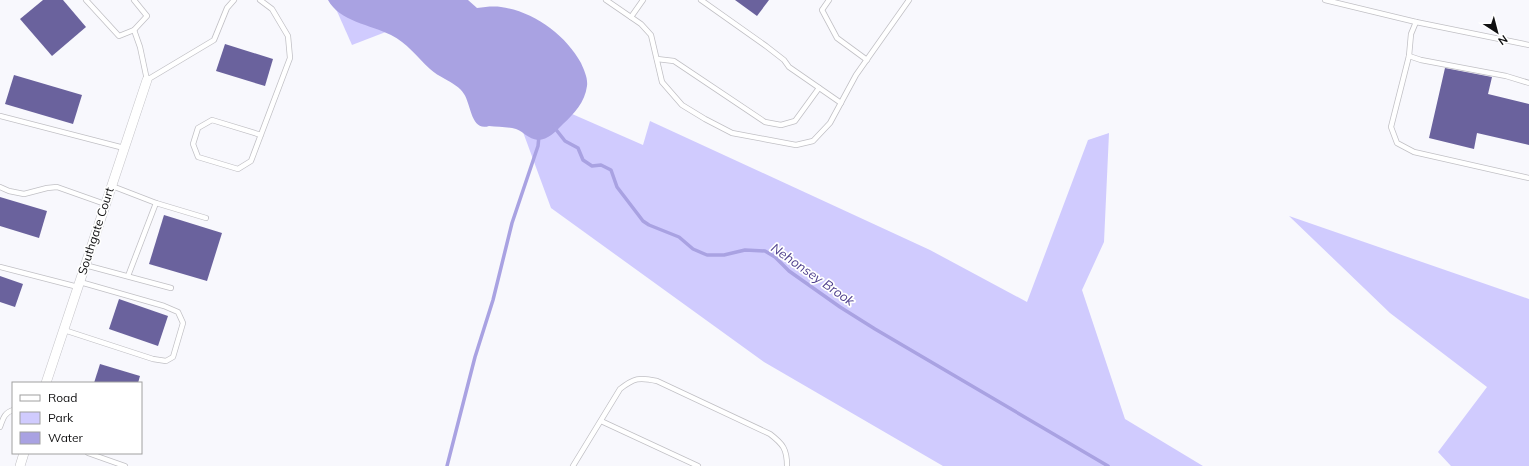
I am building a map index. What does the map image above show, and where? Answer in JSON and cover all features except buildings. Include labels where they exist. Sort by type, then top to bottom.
[{"type":"street","name":"Southgate Court","points":[[46,382],[147,80]]},
{"type":"street","points":[[20,466],[24,454]]},
{"type":"lane","points":[[86,0],[119,36],[134,30],[148,16],[134,0]]},
{"type":"lane","points":[[134,30],[140,47],[147,80],[214,40],[227,8],[234,0]]},
{"type":"lane","points":[[260,0],[272,9],[288,36],[290,58],[261,135],[251,161],[238,169],[198,157],[194,144],[198,128],[212,120],[261,135]]},
{"type":"lane","points":[[606,0],[641,24],[651,35],[662,82],[682,105],[732,133],[796,145],[813,141],[830,123],[856,76],[908,0]]},
{"type":"lane","points":[[631,17],[643,0]]},
{"type":"lane","points":[[701,0],[766,46],[784,60],[789,68],[841,103]]},
{"type":"lane","points":[[829,0],[822,10],[837,38],[867,60]]},
{"type":"lane","points":[[1325,0],[1416,22],[1529,45]]},
{"type":"lane","points":[[1416,22],[1411,34],[1409,56],[1391,127],[1397,143],[1414,152],[1529,178]]},
{"type":"lane","points":[[1409,56],[1506,76],[1529,83]]},
{"type":"lane","points":[[657,59],[674,61],[765,122],[781,125],[795,121],[819,88]]},
{"type":"lane","points":[[0,116],[124,148]]},
{"type":"lane","points":[[112,186],[156,203],[206,218]]},
{"type":"lane","points":[[0,187],[9,191],[24,194],[57,187],[105,204]]},
{"type":"lane","points":[[128,276],[156,203]]},
{"type":"lane","points":[[85,265],[171,288]]},
{"type":"lane","points":[[0,268],[79,285],[164,306],[178,312],[183,323],[173,357],[166,360],[153,359],[64,330]]},
{"type":"lane","points":[[573,466],[620,389],[631,380],[643,378],[657,381],[770,434],[781,442],[787,454],[787,466]]},
{"type":"lane","points":[[0,427],[3,417],[12,410]]},
{"type":"lane","points":[[601,421],[698,466]]},
{"type":"lane","points":[[91,454],[125,466]]},
{"type":"green space","points":[[332,0],[409,23],[352,45]]},
{"type":"green space","points":[[563,110],[643,145],[650,121],[930,250],[1027,302],[1088,140],[1109,133],[1104,242],[1082,290],[1125,419],[1203,466],[943,466],[764,362],[551,208],[516,113]]},
{"type":"green space","points":[[1289,216],[1529,299],[1529,466],[1451,466],[1438,452],[1487,387],[1390,313]]},
{"type":"water","points":[[328,0],[468,0],[477,8],[501,7],[513,9],[536,19],[558,34],[567,43],[581,63],[586,77],[586,92],[575,112],[552,135],[542,140],[531,138],[516,129],[506,127],[483,127],[478,125],[475,121],[466,98],[458,87],[432,70],[397,38],[383,31],[347,18],[333,7]]},
{"type":"waterway","name":"Nehonsey Brook","points":[[554,127],[565,141],[578,148],[583,160],[592,166],[601,165],[611,170],[617,187],[643,221],[649,225],[679,237],[693,249],[707,255],[724,255],[745,250],[765,251],[775,257],[789,271],[840,307],[875,329],[1108,466]]},
{"type":"waterway","points":[[447,466],[475,357],[493,300],[512,223],[538,146],[539,136]]}]
